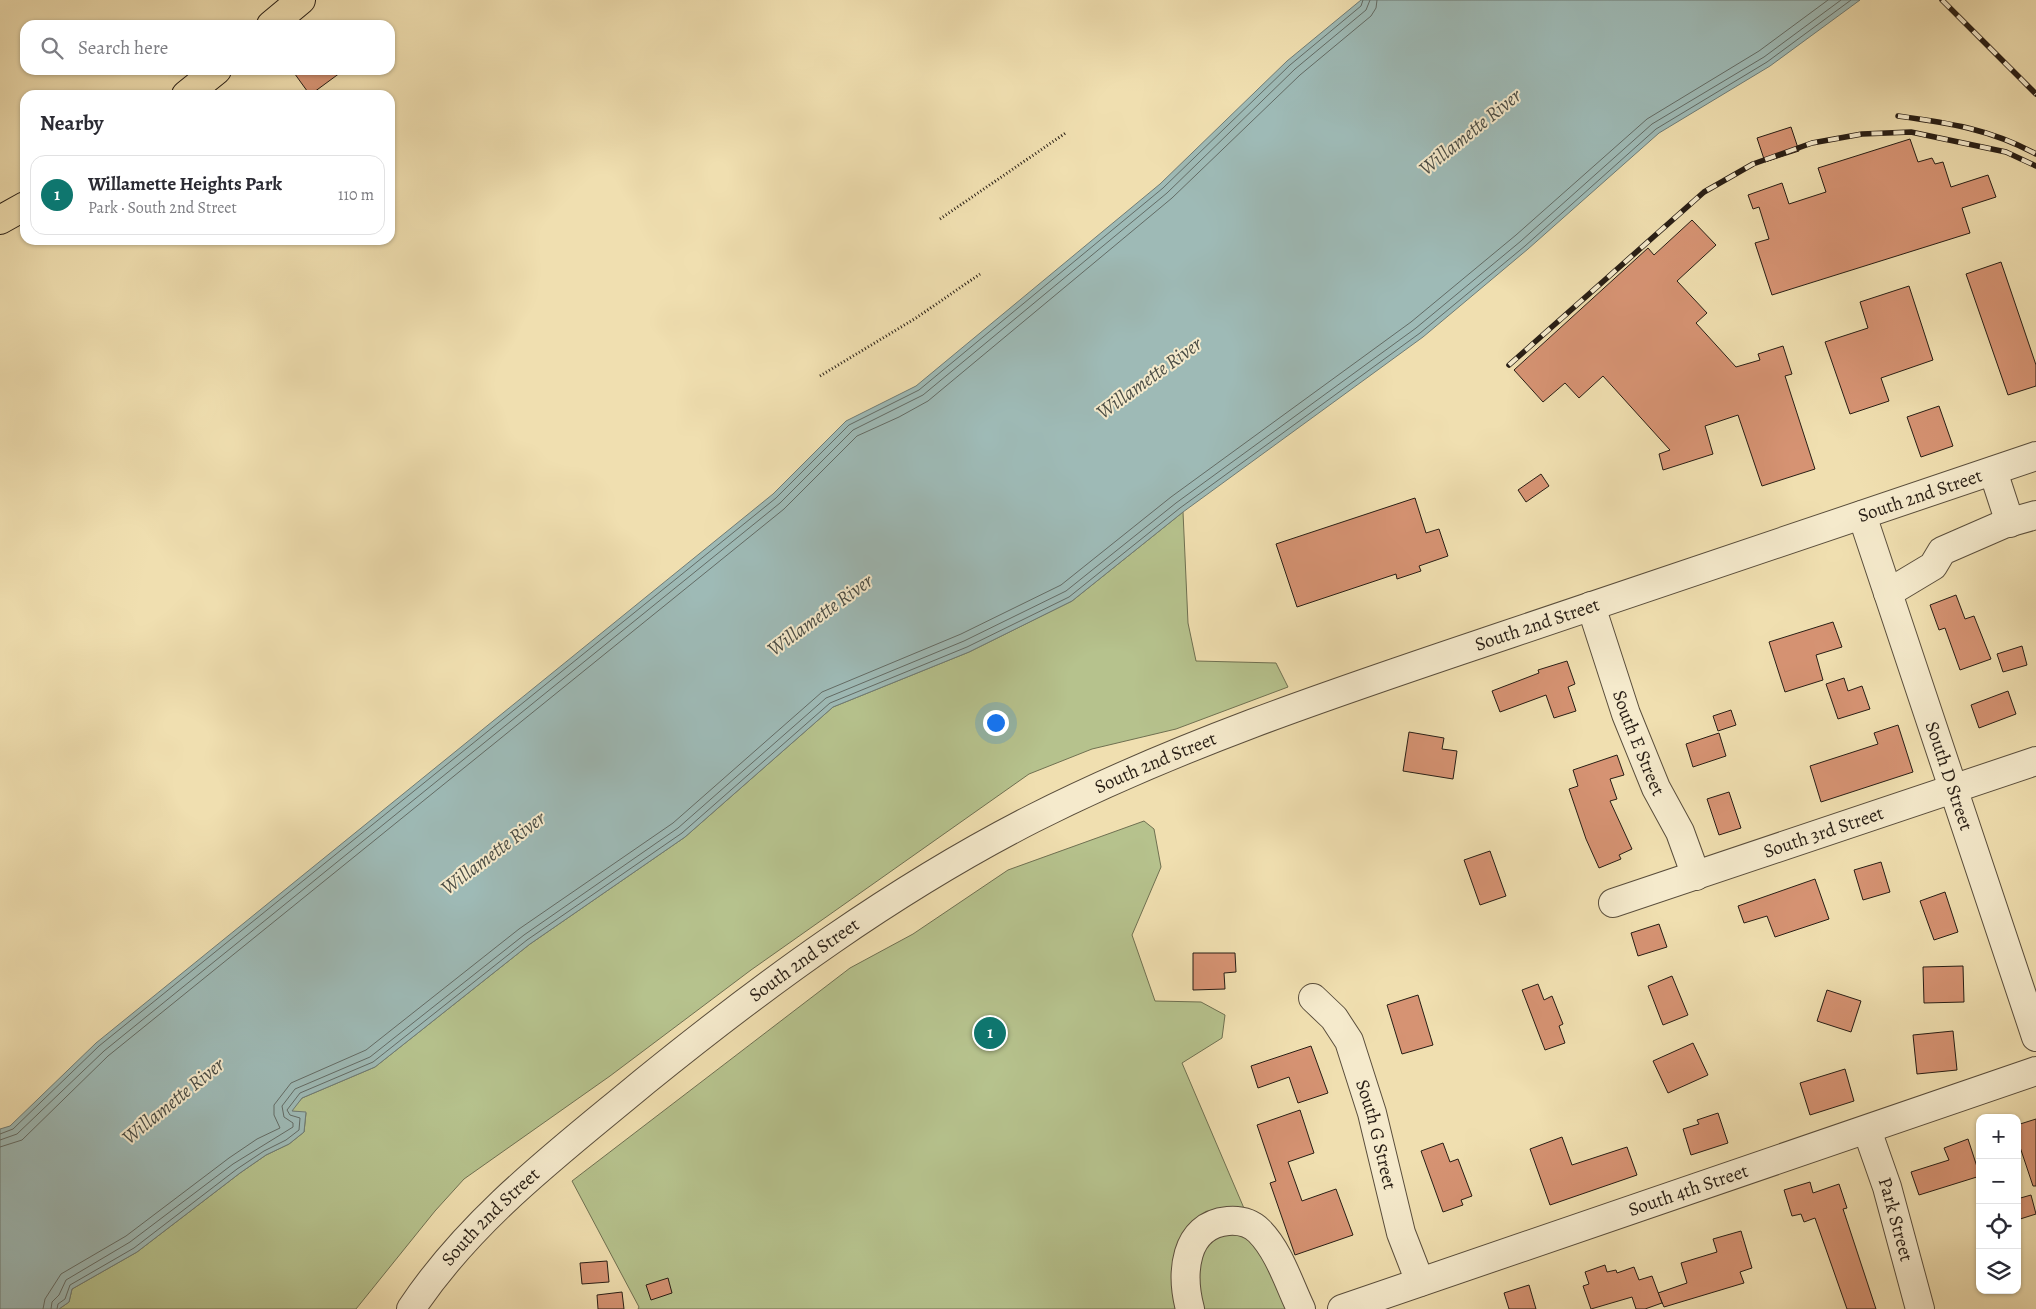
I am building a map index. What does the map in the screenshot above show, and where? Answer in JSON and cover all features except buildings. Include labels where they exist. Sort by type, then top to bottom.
[{"type":"main road","points":[[277,20],[301,0]]},
{"type":"main road","points":[[192,90],[211,75]]},
{"type":"main road","points":[[0,220],[20,209]]},
{"type":"street","name":"South 2nd Street","points":[[411,1309],[444,1264],[488,1216],[560,1151],[724,1016],[815,950],[952,864],[1026,822],[1082,794],[1190,746],[1357,685],[2036,456]]},
{"type":"street","points":[[1993,471],[2010,523]]},
{"type":"street","name":"South D Street","points":[[1862,516],[2036,1037]]},
{"type":"street","points":[[1888,593],[1933,566],[1942,551],[2010,523],[2036,516]]},
{"type":"street","name":"South E Street","points":[[1591,606],[1626,714],[1656,788],[1680,832],[1696,876]]},
{"type":"street","name":"South 3rd Street","points":[[1613,903],[2036,761]]},
{"type":"street","name":"South G Street","points":[[1313,998],[1334,1018],[1352,1048],[1372,1113],[1401,1233],[1420,1282]]},
{"type":"street","name":"South 4th Street","points":[[1342,1309],[2036,1071]]},
{"type":"street","name":"Park Street","points":[[1867,1130],[1887,1187],[1920,1309]]},
{"type":"street","points":[[1190,1309],[1184,1288],[1188,1254],[1198,1235],[1216,1222],[1241,1220],[1258,1230],[1272,1248],[1300,1309]]},
{"type":"path","points":[[940,219],[1067,132]]},
{"type":"path","points":[[820,376],[916,318],[980,274]]},
{"type":"green space","points":[[1183,512],[1188,623],[1196,661],[1276,663],[1288,687],[1176,729],[1092,749],[1029,774],[751,970],[610,1076],[464,1179],[435,1211],[356,1309],[59,1309],[69,1302],[72,1289],[137,1252],[240,1173],[266,1155],[289,1144],[304,1132],[306,1113],[291,1111],[302,1098],[375,1067],[530,944],[685,837],[833,707],[969,652],[1072,601]]},
{"type":"green space","points":[[1144,821],[1154,829],[1161,867],[1132,935],[1155,1001],[1201,1002],[1225,1015],[1222,1038],[1182,1063],[1287,1309],[638,1309],[639,1307],[572,1181],[850,968],[913,934],[1008,870]]},
{"type":"water","name":"Willamette River","points":[[1361,0],[1860,0],[1770,66],[1659,133],[1528,249],[1423,337],[1183,512],[1072,601],[969,652],[833,707],[685,837],[530,944],[375,1067],[302,1098],[292,1111],[306,1112],[304,1132],[289,1144],[266,1155],[240,1173],[137,1252],[72,1289],[69,1302],[59,1309],[0,1309],[0,1129],[10,1126],[96,1043],[773,494],[846,421],[916,386],[1160,184],[1287,61]]},
{"type":"railway","points":[[1942,0],[2036,94]]},
{"type":"railway","points":[[1898,116],[1969,128],[2002,138],[2036,154]]},
{"type":"railway","points":[[1509,365],[1704,192],[1753,164],[1812,143],[1862,134],[1911,132],[2006,152],[2036,166]]},
{"type":"place","name":"Willamette Heights Park","points":[[990,1033]]}]
